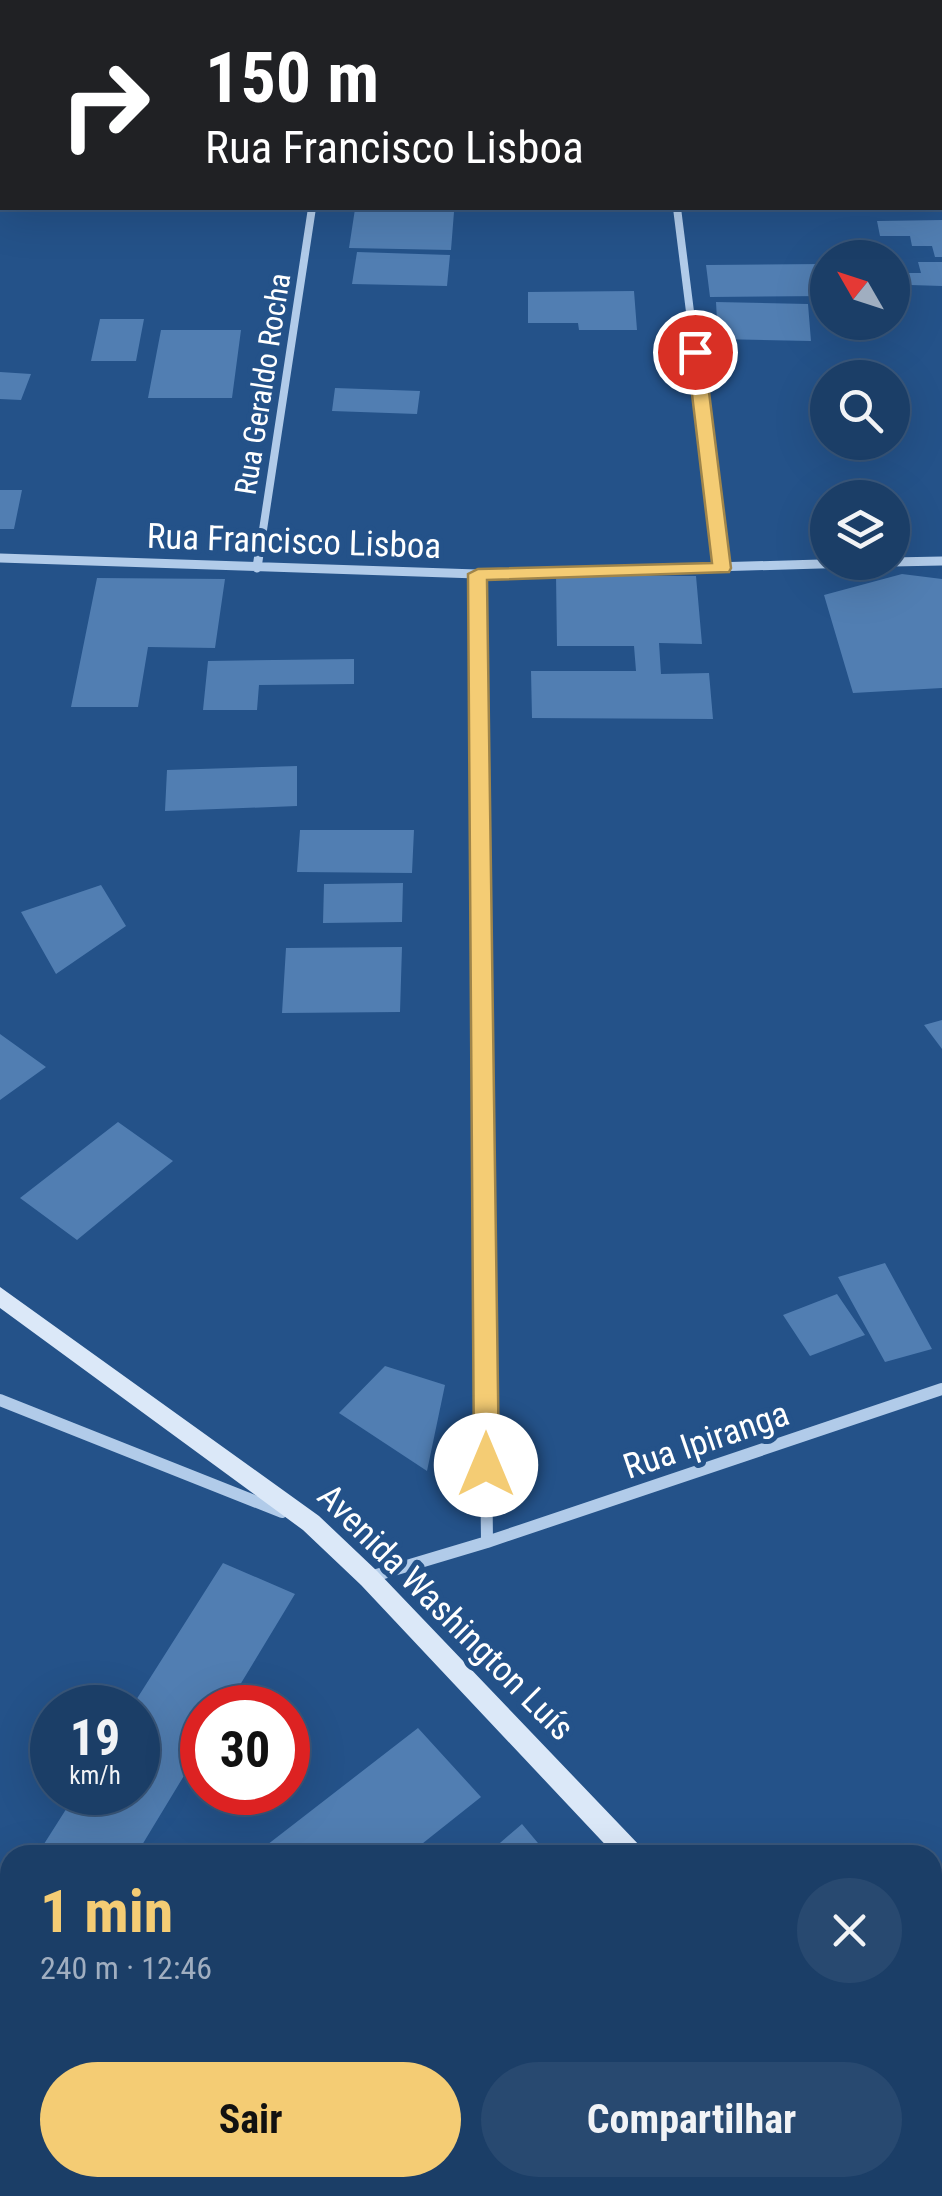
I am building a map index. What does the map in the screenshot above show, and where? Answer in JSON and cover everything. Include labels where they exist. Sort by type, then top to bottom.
[{"type":"main road","name":"Avenida Washington Luís","points":[[0,1296],[311,1523],[369,1578],[623,1845]]},
{"type":"street","name":"Rua Geraldo Rocha","points":[[257,568],[312,210]]},
{"type":"street","points":[[678,210],[722,568]]},
{"type":"street","name":"Rua Francisco Lisboa","points":[[0,558],[478,574],[810,565]]},
{"type":"street","name":"Rua Francisco Lisboa","points":[[910,561],[942,560]]},
{"type":"street","points":[[478,574],[487,1542]]},
{"type":"street","name":"Rua Ipiranga","points":[[369,1578],[942,1389]]},
{"type":"street","points":[[0,1400],[311,1523]]},
{"type":"building","points":[[355,210],[454,212],[451,250],[349,248]]},
{"type":"building","points":[[942,220],[942,257],[935,257],[932,246],[912,246],[910,236],[880,236],[877,221]]},
{"type":"building","points":[[357,252],[450,255],[447,286],[352,284]]},
{"type":"building","points":[[918,262],[942,262],[942,286],[910,285],[910,273],[921,273]]},
{"type":"building","points":[[810,264],[810,296],[710,297],[706,265]]},
{"type":"building","points":[[634,291],[637,330],[579,330],[578,323],[528,323],[528,292]]},
{"type":"building","points":[[716,302],[808,304],[811,341],[718,339]]},
{"type":"building","points":[[100,319],[144,319],[136,361],[91,361]]},
{"type":"building","points":[[161,330],[241,330],[232,398],[148,398]]},
{"type":"building","points":[[0,372],[31,374],[21,400],[0,399]]},
{"type":"building","points":[[335,388],[420,391],[417,414],[332,411]]},
{"type":"building","points":[[0,490],[22,490],[14,529],[0,529]]},
{"type":"building","points":[[556,575],[696,576],[702,644],[659,643],[661,674],[709,673],[713,719],[532,718],[531,671],[636,671],[634,646],[557,646]]},
{"type":"building","points":[[910,575],[942,579],[942,688],[853,693],[824,595],[880,580],[910,580]]},
{"type":"building","points":[[97,578],[225,579],[215,648],[148,647],[138,707],[71,707]]},
{"type":"building","points":[[354,659],[354,684],[259,685],[257,710],[203,710],[208,661]]},
{"type":"building","points":[[297,766],[297,806],[165,811],[167,770]]},
{"type":"building","points":[[300,830],[414,830],[412,873],[297,872]]},
{"type":"building","points":[[403,883],[402,922],[323,923],[324,884]]},
{"type":"building","points":[[101,885],[126,926],[56,974],[21,912]]},
{"type":"building","points":[[402,947],[400,1012],[282,1013],[286,948]]},
{"type":"building","points":[[942,1020],[942,1049],[924,1025]]},
{"type":"building","points":[[0,1034],[46,1067],[0,1100]]},
{"type":"building","points":[[118,1122],[173,1161],[77,1240],[20,1198]]},
{"type":"building","points":[[885,1263],[932,1349],[885,1362],[838,1277]]},
{"type":"building","points":[[837,1294],[865,1335],[810,1356],[783,1315]]},
{"type":"building","points":[[385,1366],[445,1385],[427,1471],[339,1413]]},
{"type":"building","points":[[223,1563],[295,1594],[240,1685],[180,1685],[180,1782],[142,1845],[43,1845],[62,1815],[160,1815],[160,1685],[146,1685]]},
{"type":"building","points":[[418,1728],[481,1797],[421,1845],[267,1845]]},
{"type":"building","points":[[522,1824],[540,1845],[498,1845]]},
{"type":"route","points":[[486,1465],[478,574],[722,568],[695,352]]}]
